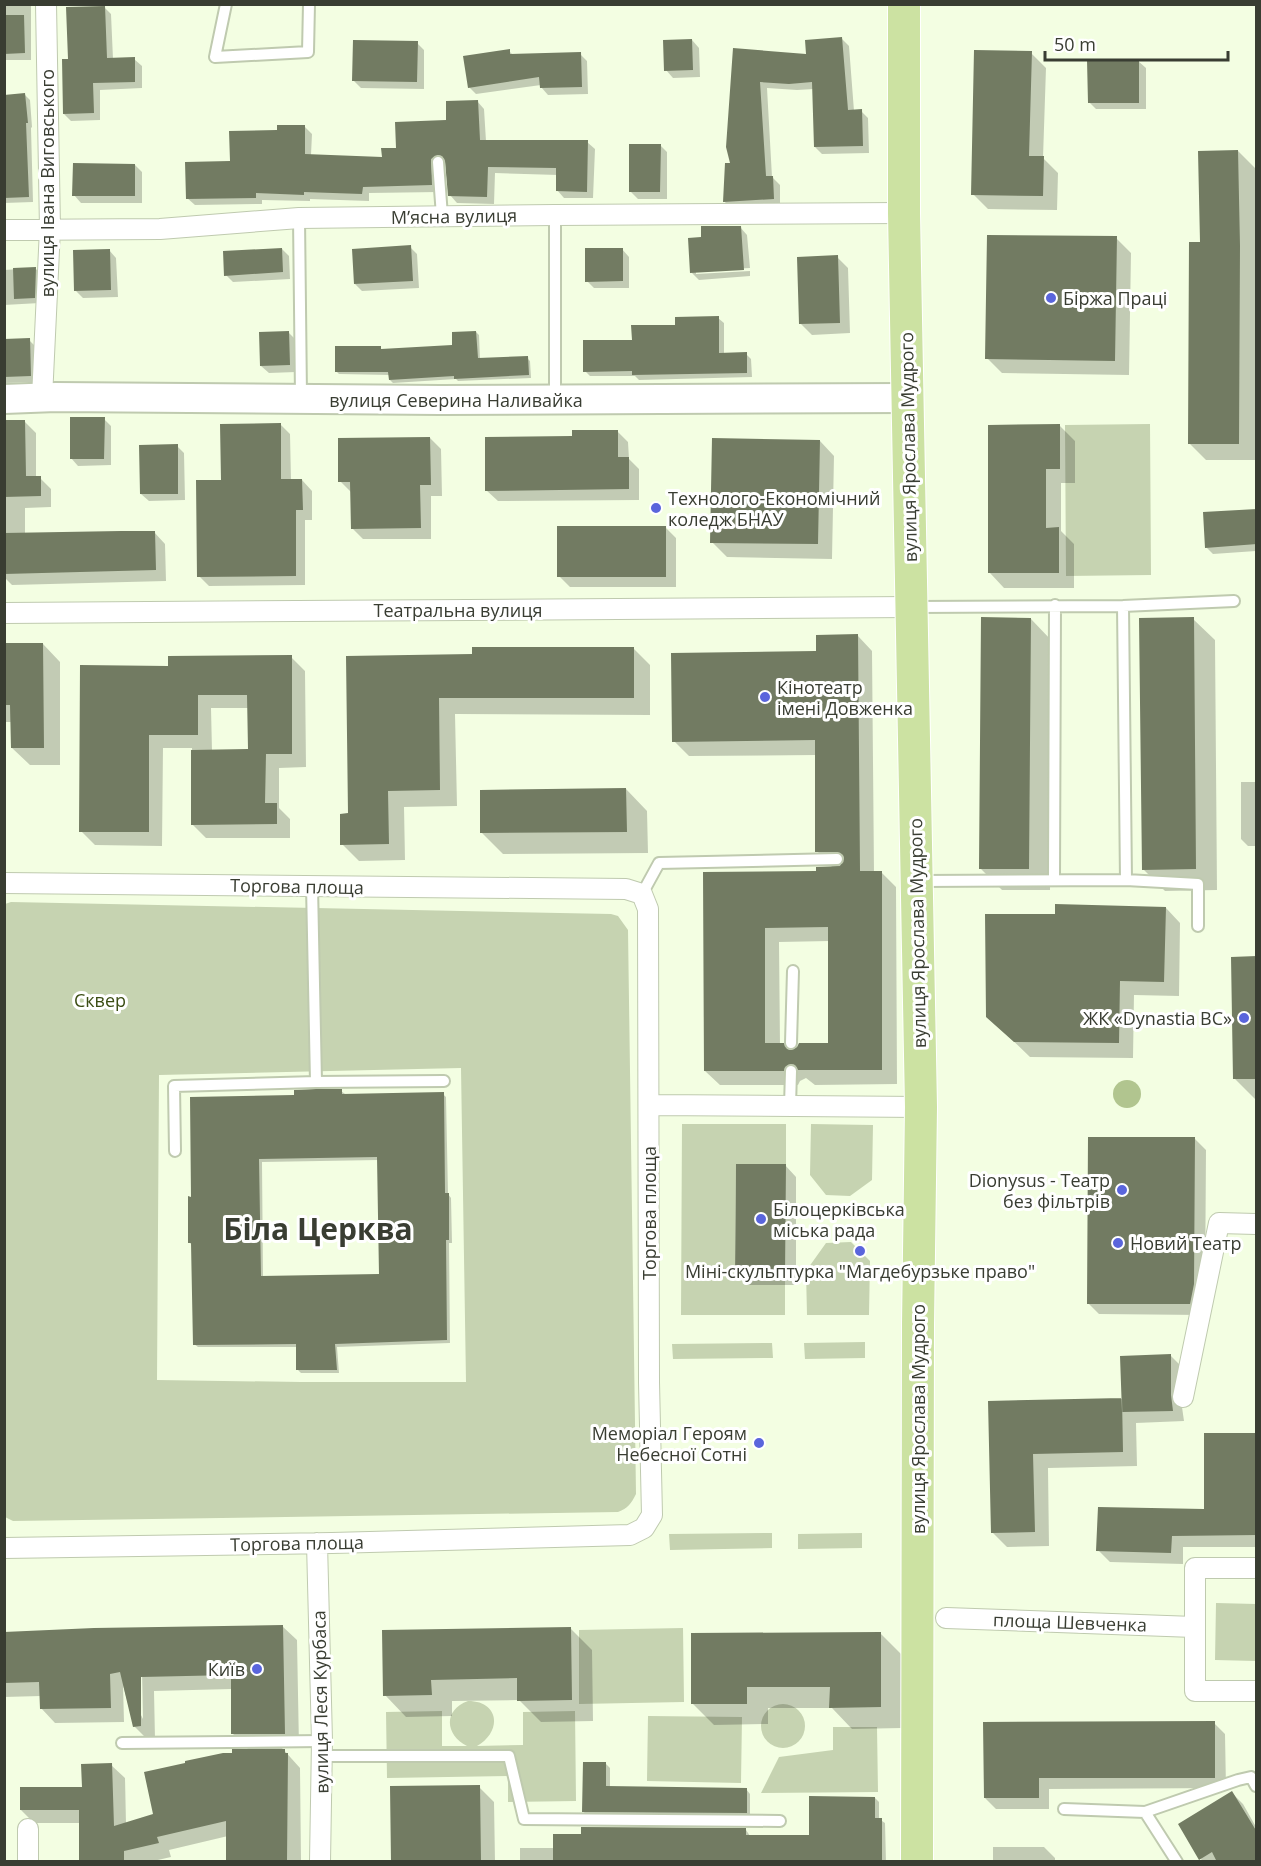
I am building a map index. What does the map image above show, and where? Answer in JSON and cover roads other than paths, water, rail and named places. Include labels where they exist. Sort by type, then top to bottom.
[{"type":"main road","name":"вулиця Ярослава Мудрого","points":[[904,4],[904,213],[921,1107],[917,1862]]},
{"type":"street","name":"вулиця Івана Виговського","points":[[42,398],[50,229],[46,4]]},
{"type":"street","name":"Мʼясна вулиця","points":[[4,230],[160,229],[299,218],[555,214],[904,213]]},
{"type":"street","name":"вулиця Северина Наливайка","points":[[4,399],[907,398]]},
{"type":"street","name":"Театральна вулиця","points":[[4,613],[911,607]]},
{"type":"street","name":"Торгова площа","points":[[4,883],[626,889],[642,894],[648,909],[649,1382],[652,1515],[644,1528],[630,1535],[4,1548]]},
{"type":"street","points":[[649,1105],[921,1107]]},
{"type":"street","points":[[1183,1396],[1219,1223],[1257,1224]]},
{"type":"street","name":"вулиця Леся Курбаса","points":[[317,1543],[322,1748],[320,1862]]},
{"type":"street","points":[[1257,1568],[1195,1568],[1194,1627],[1195,1691],[1257,1691]]},
{"type":"street","name":"площа Шевченка","points":[[946,1618],[1194,1627]]},
{"type":"street","points":[[28,1829],[28,1862]]},
{"type":"lane","points":[[226,4],[215,57],[308,52],[309,4]]},
{"type":"lane","points":[[438,162],[442,216]]},
{"type":"lane","points":[[555,214],[555,400]]},
{"type":"lane","points":[[299,218],[301,400]]},
{"type":"lane","points":[[911,607],[1123,606],[1234,601]]},
{"type":"lane","points":[[1054,880],[1055,605]]},
{"type":"lane","points":[[1123,606],[1126,880]]},
{"type":"lane","points":[[642,894],[659,863],[837,859]]},
{"type":"lane","points":[[917,881],[1126,880],[1198,884],[1198,926]]},
{"type":"lane","points":[[312,886],[316,1082]]},
{"type":"lane","points":[[791,1043],[793,971]]},
{"type":"lane","points":[[790,1106],[791,1071]]},
{"type":"lane","points":[[175,1152],[174,1086],[444,1081]]},
{"type":"lane","points":[[122,1743],[509,1756],[524,1819],[780,1821]]},
{"type":"lane","points":[[1064,1809],[1145,1812],[1238,1780],[1251,1777],[1257,1786]]},
{"type":"lane","points":[[1145,1812],[1177,1862]]},
{"type":"place","name":"Біржа Праці","points":[[1051,298]]},
{"type":"place","name":"Технолого-Економічний коледж БНАУ","points":[[656,508]]},
{"type":"place","name":"Кінотеатр імені Довженка","points":[[765,697]]},
{"type":"place","name":"ЖК «Dynastia BC»","points":[[1244,1018]]},
{"type":"place","name":"Dionysus - Театр без фільтрів","points":[[1122,1190]]},
{"type":"place","name":"Білоцерківська міська рада","points":[[761,1219]]},
{"type":"place","name":"Новий Театр","points":[[1118,1243]]},
{"type":"place","name":"Міні-скульптурка \"Магдебурзьке право\"","points":[[860,1251]]},
{"type":"place","name":"Меморіал Героям Небесної Сотні","points":[[759,1443]]},
{"type":"place","name":"Київ","points":[[257,1669]]},
{"type":"district","name":"Біла Церква","points":[[318,1228]]},
{"type":"park label","name":"Сквер","points":[[100,1000]]}]
